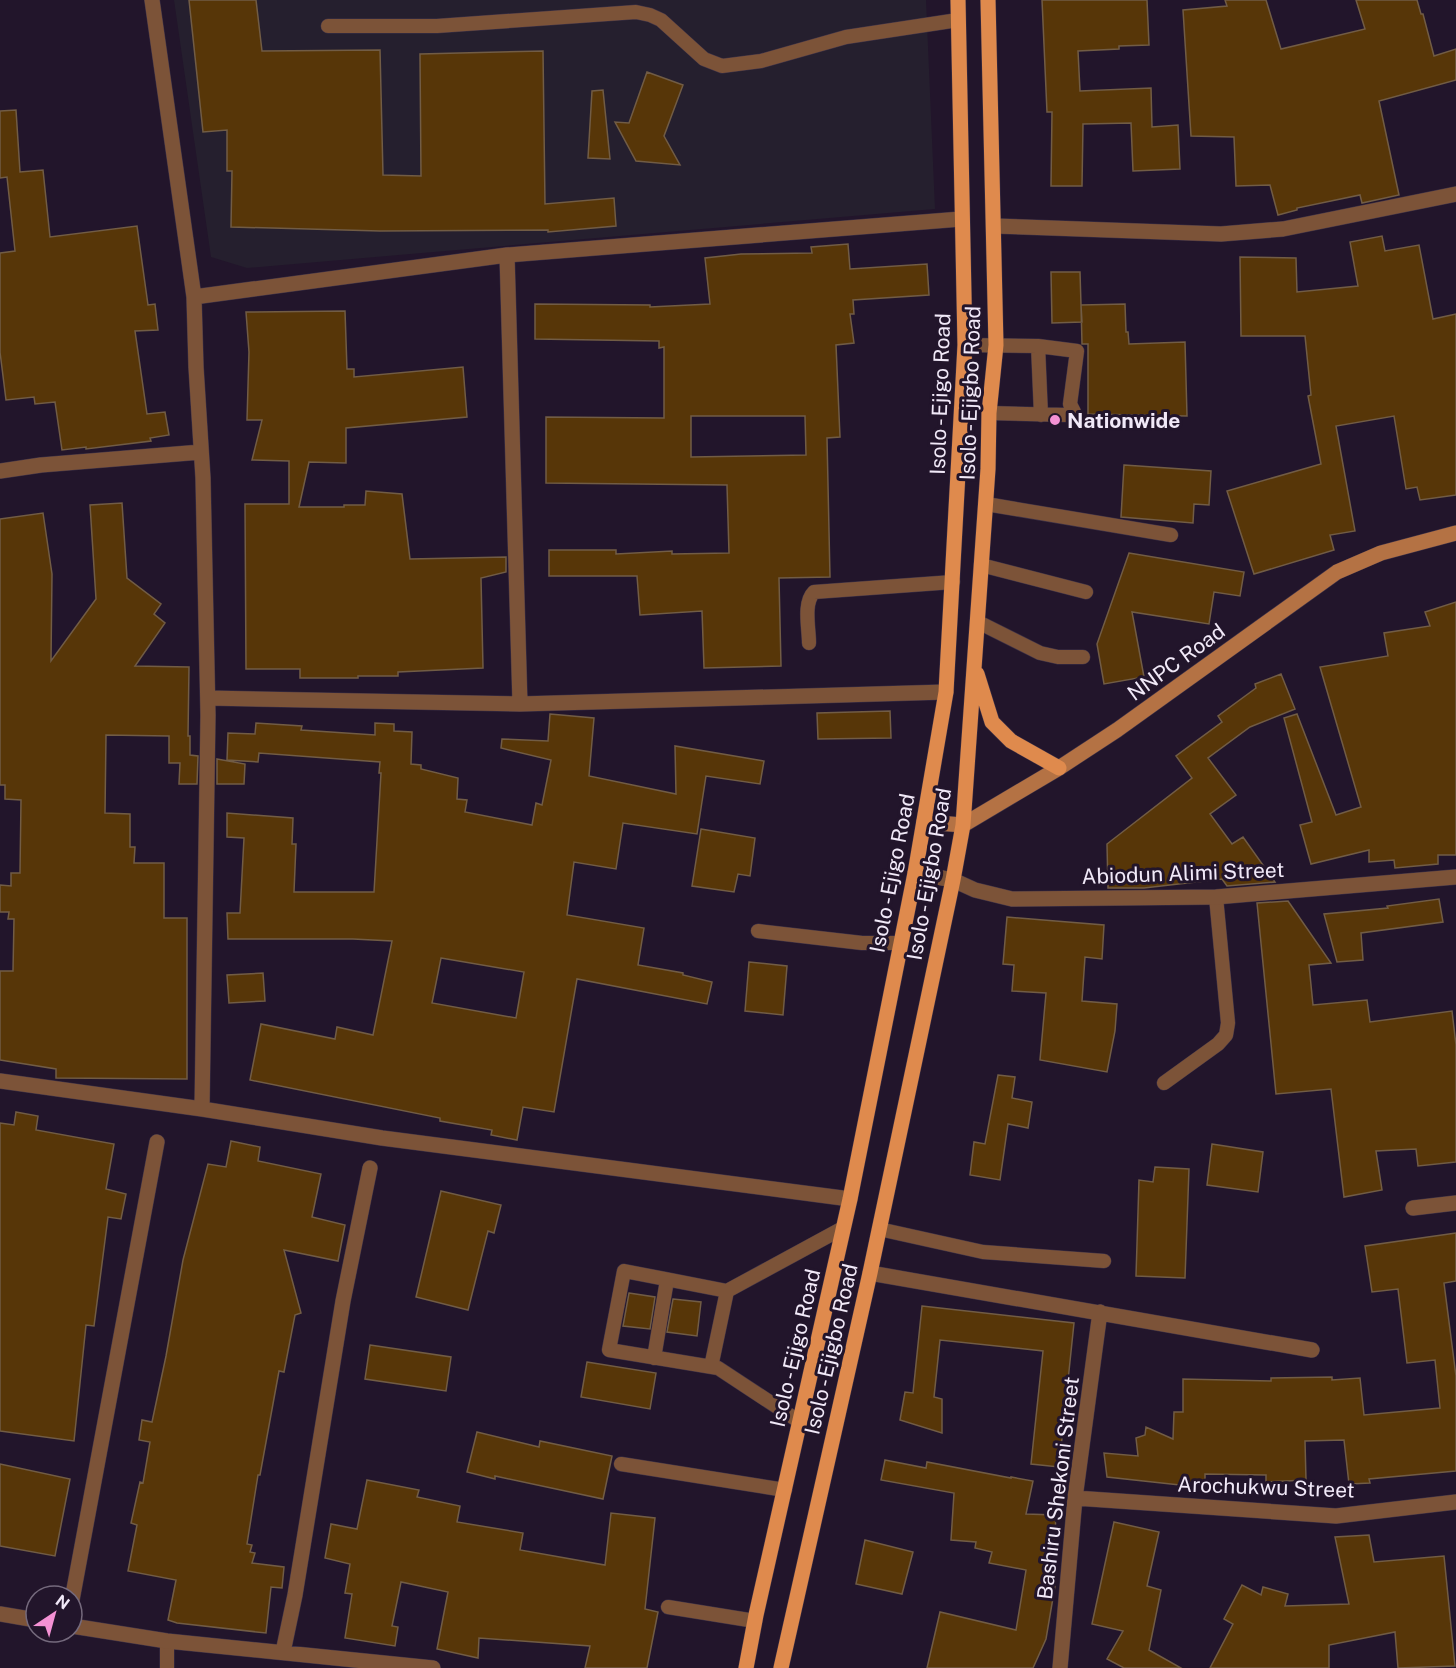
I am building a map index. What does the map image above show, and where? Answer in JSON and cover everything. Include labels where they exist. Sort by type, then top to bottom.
[{"type":"main road","name":"Isolo - Ejigo Road","points":[[746,1668],[850,1199],[915,873],[946,692],[965,345],[957,0]]},
{"type":"main road","name":"Isolo - Ejigbo Road","points":[[781,1668],[870,1273],[963,825],[986,504],[989,413],[996,345],[988,0]]},
{"type":"main road","points":[[975,667],[992,722],[1011,741],[1059,768]]},
{"type":"street","points":[[152,0],[194,297],[201,452],[208,698],[202,1109]]},
{"type":"street","points":[[994,226],[1221,234],[1283,229],[1456,194]]},
{"type":"street","points":[[194,297],[507,255],[961,219]]},
{"type":"street","points":[[507,255],[520,704]]},
{"type":"street","points":[[0,471],[40,465],[201,452]]},
{"type":"street","name":"NNPC Road","points":[[963,825],[1059,768],[1117,730],[1337,572],[1381,553],[1456,533]]},
{"type":"street","points":[[208,698],[520,704],[946,692]]},
{"type":"street","points":[[924,822],[963,825]]},
{"type":"street","name":"Abiodun Alimi Street","points":[[915,873],[953,880],[975,891],[1012,899],[1216,897],[1456,877]]},
{"type":"street","points":[[0,1081],[202,1109],[382,1138],[850,1199]]},
{"type":"street","points":[[75,1584],[157,1142]]},
{"type":"street","points":[[283,1652],[295,1595],[343,1301],[370,1168]]},
{"type":"street","points":[[1413,1208],[1456,1203]]},
{"type":"street","points":[[870,1273],[1312,1350]]},
{"type":"street","name":"Bashiru Shekoni Street","points":[[1060,1668],[1075,1498],[1100,1312]]},
{"type":"street","name":"Arochukwu Street","points":[[1075,1498],[1336,1516],[1456,1502]]},
{"type":"street","points":[[0,1614],[24,1618]]},
{"type":"street","points":[[84,1628],[167,1641],[433,1668]]},
{"type":"lane","points":[[328,26],[437,26],[636,12],[650,15],[661,21],[704,59],[722,66],[760,61],[846,37],[958,20]]},
{"type":"lane","points":[[965,345],[1038,345],[1077,351],[1070,404],[1074,412],[1067,415],[1041,416],[989,413]]},
{"type":"lane","points":[[1038,345],[1041,416]]},
{"type":"lane","points":[[986,504],[1171,535]]},
{"type":"lane","points":[[981,565],[1086,592]]},
{"type":"lane","points":[[809,643],[808,606],[814,592],[953,582]]},
{"type":"lane","points":[[978,622],[1040,653],[1058,657],[1083,657]]},
{"type":"lane","points":[[1164,1083],[1218,1044],[1226,1035],[1228,1023],[1216,897]]},
{"type":"lane","points":[[758,931],[862,943],[901,944]]},
{"type":"lane","points":[[800,1422],[718,1368],[609,1350],[624,1271],[727,1291],[843,1228]]},
{"type":"lane","points":[[879,1229],[983,1252],[1104,1261]]},
{"type":"lane","points":[[654,1358],[667,1280]]},
{"type":"lane","points":[[711,1367],[727,1291]]},
{"type":"lane","points":[[621,1464],[785,1490]]},
{"type":"lane","points":[[668,1607],[755,1621]]},
{"type":"lane","points":[[167,1641],[167,1668]]},
{"type":"shaded area","points":[[174,0],[926,0],[935,209],[247,268],[211,257]]},
{"type":"building","points":[[189,0],[256,0],[262,51],[380,50],[383,175],[421,176],[420,54],[543,51],[545,204],[614,198],[616,226],[548,232],[548,230],[380,231],[231,227],[232,171],[227,171],[227,130],[203,132]]},
{"type":"building","points":[[1042,0],[1147,0],[1149,45],[1078,51],[1080,91],[1151,88],[1152,127],[1178,125],[1180,169],[1133,171],[1131,123],[1083,124],[1082,186],[1051,186],[1052,112],[1047,112]]},
{"type":"building","points":[[1225,0],[1266,0],[1281,49],[1365,29],[1356,0],[1417,0],[1434,56],[1456,49],[1456,80],[1379,101],[1399,195],[1362,203],[1360,195],[1297,208],[1297,210],[1278,215],[1270,185],[1236,186],[1234,137],[1191,136],[1183,10],[1227,6]]},
{"type":"building","points":[[647,72],[683,85],[664,136],[680,165],[636,161],[615,122],[629,123]]},
{"type":"building","points":[[603,90],[610,159],[588,158],[592,91]]},
{"type":"building","points":[[16,110],[20,172],[43,170],[50,237],[137,226],[148,305],[155,304],[158,330],[135,331],[147,414],[165,412],[169,435],[150,438],[151,441],[62,450],[55,402],[35,404],[34,397],[6,400],[0,352],[0,253],[15,251],[7,177],[0,178],[0,111]]},
{"type":"building","points":[[1382,236],[1385,251],[1419,245],[1433,319],[1456,314],[1456,495],[1420,500],[1417,487],[1406,489],[1394,416],[1336,426],[1355,531],[1330,535],[1334,550],[1254,574],[1227,491],[1321,464],[1308,396],[1311,395],[1305,336],[1241,336],[1240,257],[1296,258],[1297,292],[1358,286],[1350,242]]},
{"type":"building","points":[[848,244],[850,269],[927,264],[929,295],[853,300],[854,314],[850,314],[854,343],[836,345],[840,437],[827,438],[830,577],[779,578],[781,666],[704,668],[702,611],[640,615],[637,576],[549,576],[549,550],[616,550],[616,554],[672,551],[672,554],[729,553],[727,485],[546,483],[546,417],[664,418],[664,347],[659,348],[659,341],[535,339],[535,304],[650,305],[650,307],[710,304],[705,258],[741,254],[812,253],[811,247]],"holes":[[[691,416],[805,416],[806,455],[691,457]]]},
{"type":"building","points":[[1051,272],[1080,272],[1081,305],[1125,304],[1129,344],[1185,342],[1187,416],[1088,414],[1088,344],[1082,344],[1081,322],[1052,323]]},
{"type":"building","points":[[345,311],[347,369],[354,369],[354,377],[463,367],[467,417],[346,428],[346,463],[309,462],[299,507],[365,505],[366,491],[402,494],[410,559],[506,557],[506,572],[481,578],[483,668],[398,672],[398,676],[358,676],[358,678],[300,678],[300,669],[246,669],[245,504],[289,504],[289,461],[252,460],[262,420],[247,420],[249,352],[246,312]]},
{"type":"building","points":[[1124,465],[1211,471],[1209,505],[1194,504],[1193,523],[1121,517]]},
{"type":"building","points":[[122,503],[127,578],[161,604],[154,614],[165,623],[135,666],[189,667],[188,736],[190,736],[190,755],[198,756],[197,784],[179,784],[180,763],[169,763],[169,736],[106,735],[105,813],[130,814],[130,847],[135,847],[134,863],[164,863],[164,918],[187,918],[187,1079],[56,1078],[56,1069],[0,1060],[0,971],[13,971],[14,919],[8,919],[9,912],[0,912],[0,885],[11,886],[11,873],[20,873],[21,800],[5,799],[5,785],[0,785],[0,519],[43,513],[52,574],[51,661],[96,599],[90,505]]},
{"type":"building","points":[[1129,553],[1244,572],[1240,596],[1214,592],[1209,624],[1132,612],[1144,677],[1104,684],[1097,644]]},
{"type":"building","points":[[1456,602],[1456,855],[1438,855],[1438,864],[1395,868],[1394,860],[1369,862],[1369,850],[1311,864],[1300,825],[1312,822],[1284,718],[1297,714],[1336,815],[1361,807],[1320,667],[1388,656],[1384,633],[1430,626],[1425,612]]},
{"type":"building","points":[[1281,674],[1295,709],[1250,727],[1208,758],[1236,795],[1210,814],[1232,844],[1243,837],[1275,882],[1227,886],[1222,879],[1144,888],[1108,888],[1107,844],[1192,778],[1176,756],[1222,722],[1218,716],[1256,688],[1255,684]]},
{"type":"building","points":[[890,711],[891,738],[818,739],[817,713]]},
{"type":"building","points":[[550,714],[594,718],[589,776],[676,794],[675,746],[764,761],[760,784],[706,776],[697,834],[623,823],[616,869],[574,862],[567,915],[644,928],[638,965],[683,973],[683,975],[712,982],[707,1004],[577,979],[554,1112],[523,1107],[517,1140],[491,1135],[492,1130],[440,1121],[440,1118],[250,1080],[261,1024],[335,1039],[337,1027],[373,1035],[392,941],[228,939],[227,913],[240,913],[244,838],[227,837],[227,813],[293,818],[292,844],[296,844],[294,892],[374,892],[381,773],[379,773],[380,762],[259,753],[258,762],[227,760],[228,733],[255,734],[256,723],[302,726],[301,730],[375,735],[375,723],[394,724],[394,731],[412,732],[411,764],[421,765],[421,769],[458,778],[457,799],[467,800],[465,812],[532,825],[536,803],[542,805],[551,760],[501,748],[502,739],[548,741]],"holes":[[[441,958],[524,972],[516,1018],[432,1003]]]},
{"type":"building","points":[[217,759],[245,764],[244,784],[217,784]]},
{"type":"building","points":[[701,829],[755,838],[750,876],[738,874],[734,892],[692,886]]},
{"type":"building","points":[[1439,899],[1443,922],[1361,933],[1363,960],[1337,962],[1324,914],[1388,908],[1387,906]]},
{"type":"building","points":[[1288,901],[1331,963],[1309,965],[1313,1005],[1367,1000],[1370,1022],[1452,1011],[1456,1045],[1456,1162],[1418,1166],[1416,1149],[1376,1151],[1382,1190],[1344,1197],[1331,1089],[1276,1094],[1257,903]]},
{"type":"building","points":[[1007,917],[1104,925],[1102,959],[1085,957],[1082,1001],[1117,1004],[1115,1031],[1107,1072],[1040,1060],[1046,993],[1012,991],[1014,965],[1003,964]]},
{"type":"building","points":[[749,962],[787,966],[783,1015],[745,1011]]},
{"type":"building","points":[[263,973],[265,1001],[229,1003],[227,975]]},
{"type":"building","points":[[998,1075],[1015,1077],[1012,1098],[1032,1102],[1028,1128],[1008,1124],[1000,1180],[970,1175],[974,1142],[985,1144]]},
{"type":"building","points":[[16,1112],[38,1116],[36,1130],[114,1144],[106,1189],[126,1194],[121,1219],[108,1217],[94,1326],[86,1325],[74,1441],[0,1431],[0,1123],[14,1125]]},
{"type":"building","points":[[231,1141],[260,1147],[258,1161],[321,1174],[312,1217],[345,1225],[338,1261],[284,1250],[301,1313],[295,1315],[284,1372],[279,1371],[247,1544],[252,1545],[250,1552],[255,1553],[252,1563],[284,1567],[282,1588],[271,1587],[266,1633],[168,1620],[176,1580],[128,1571],[137,1525],[131,1523],[140,1482],[143,1483],[150,1442],[139,1440],[142,1420],[152,1422],[183,1260],[208,1164],[226,1167]]},
{"type":"building","points":[[1212,1144],[1263,1152],[1258,1192],[1207,1185]]},
{"type":"building","points":[[1155,1167],[1189,1169],[1185,1278],[1136,1276],[1139,1180],[1153,1182]]},
{"type":"building","points":[[441,1191],[501,1205],[494,1233],[488,1231],[468,1310],[416,1297]]},
{"type":"building","points":[[1456,1233],[1456,1281],[1444,1283],[1456,1376],[1456,1471],[1369,1479],[1370,1483],[1349,1484],[1344,1440],[1305,1441],[1306,1480],[1266,1482],[1266,1475],[1205,1474],[1205,1485],[1180,1485],[1107,1477],[1104,1453],[1138,1456],[1136,1438],[1145,1435],[1146,1427],[1173,1439],[1174,1412],[1183,1412],[1183,1379],[1271,1381],[1271,1378],[1332,1377],[1332,1380],[1360,1378],[1364,1415],[1440,1408],[1435,1360],[1407,1363],[1398,1289],[1372,1292],[1365,1246]]},
{"type":"building","points":[[629,1293],[655,1297],[650,1329],[623,1326]]},
{"type":"building","points":[[673,1299],[701,1302],[697,1336],[667,1332]]},
{"type":"building","points":[[922,1306],[1074,1323],[1059,1467],[1031,1464],[1043,1351],[940,1340],[934,1397],[942,1399],[942,1433],[900,1420],[905,1392],[913,1393]]},
{"type":"building","points":[[370,1345],[451,1357],[446,1391],[365,1379]]},
{"type":"building","points":[[587,1362],[656,1373],[650,1409],[581,1397]]},
{"type":"building","points":[[477,1432],[539,1447],[540,1441],[612,1456],[603,1499],[467,1472]]},
{"type":"building","points":[[885,1460],[926,1468],[927,1462],[1033,1481],[1026,1514],[1056,1515],[1052,1585],[1055,1586],[1046,1639],[1033,1668],[927,1668],[940,1612],[1016,1630],[1026,1570],[989,1563],[992,1552],[975,1548],[976,1542],[951,1540],[954,1493],[881,1480]]},
{"type":"building","points":[[0,1464],[70,1479],[55,1556],[0,1546]]},
{"type":"building","points":[[367,1480],[419,1490],[417,1497],[460,1506],[457,1522],[523,1533],[520,1550],[605,1565],[611,1513],[655,1518],[645,1609],[658,1612],[647,1668],[585,1668],[590,1646],[479,1638],[478,1658],[437,1649],[448,1592],[401,1582],[392,1626],[398,1627],[395,1646],[345,1638],[352,1594],[345,1593],[350,1564],[325,1558],[331,1524],[357,1529]]},
{"type":"building","points":[[1114,1522],[1159,1532],[1147,1586],[1161,1590],[1149,1650],[1181,1668],[1124,1668],[1107,1659],[1123,1631],[1092,1624]]},
{"type":"building","points":[[1369,1535],[1374,1562],[1444,1556],[1455,1666],[1398,1668],[1395,1632],[1329,1645],[1329,1668],[1210,1668],[1233,1624],[1224,1619],[1242,1585],[1261,1595],[1263,1587],[1288,1594],[1285,1606],[1349,1604],[1335,1537]]},
{"type":"building","points":[[865,1540],[913,1552],[902,1594],[856,1584]]},
{"type":"place","name":"Nationwide","points":[[1055,420]]}]
